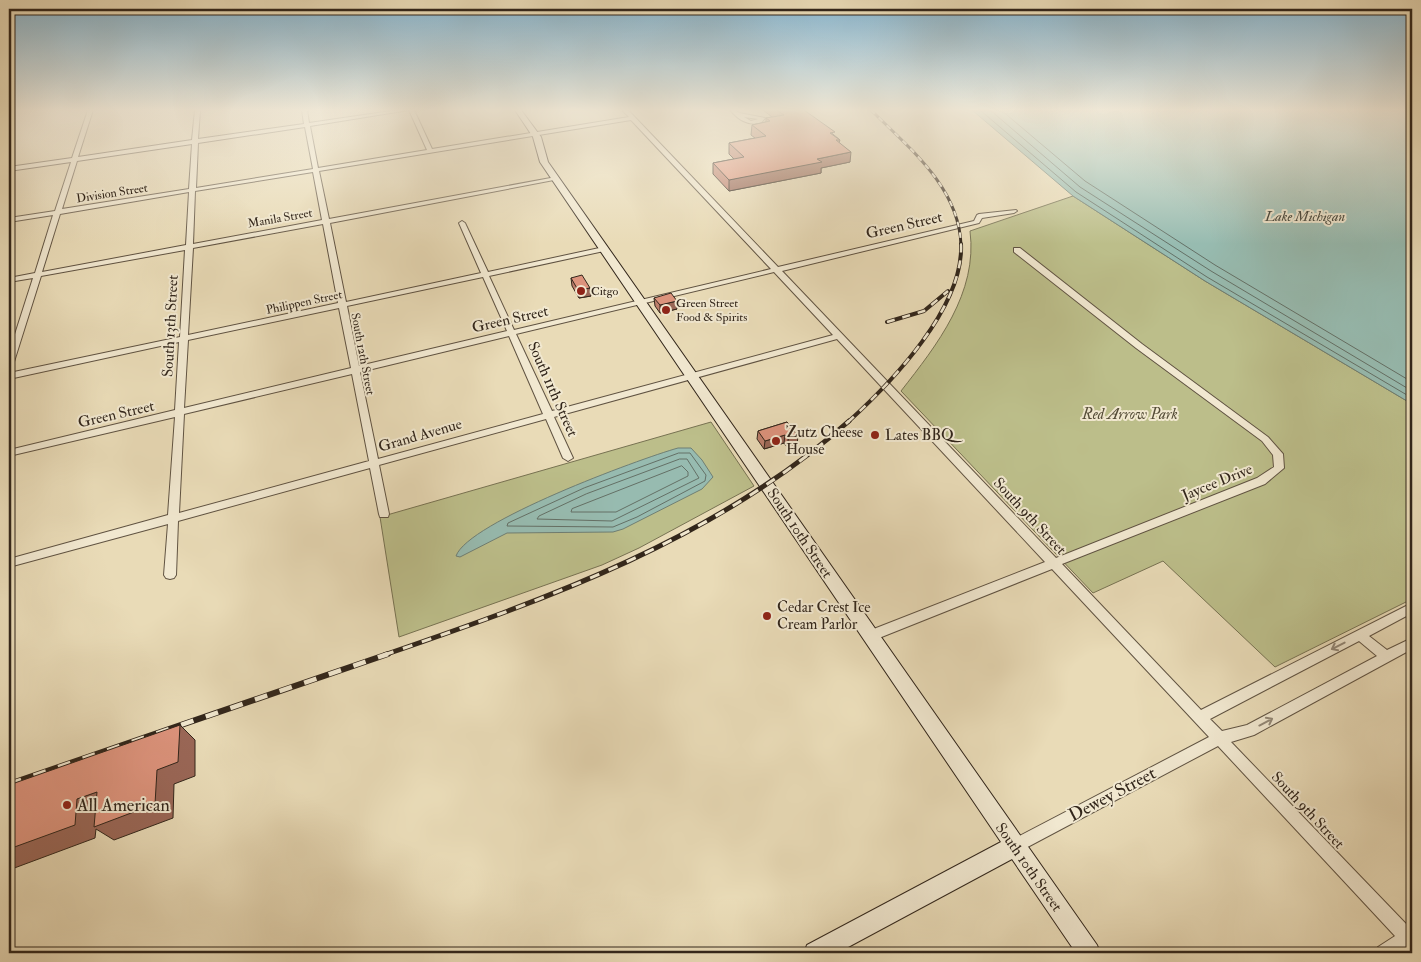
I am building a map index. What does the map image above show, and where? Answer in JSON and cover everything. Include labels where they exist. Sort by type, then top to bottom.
[{"type":"street","points":[[9,365],[74,155]]},
{"type":"street","points":[[9,169],[101,155]]},
{"type":"street","name":"South 13th Street","points":[[170,575],[193,155]]},
{"type":"street","name":"South 12th Street","points":[[312,155],[384,514]]},
{"type":"street","name":"Division Street","points":[[9,220],[406,155]]},
{"type":"street","name":"South 10th Street","points":[[542,155],[544,162],[640,303],[1088,953]]},
{"type":"street","name":"South 9th Street","points":[[668,155],[1053,563],[1411,938]]},
{"type":"street","name":"Manila Street","points":[[9,280],[556,178]]},
{"type":"street","name":"Green Street","points":[[9,453],[977,222],[979,216],[1014,211]]},
{"type":"street","name":"South 11th Street","points":[[462,223],[568,458]]},
{"type":"street","name":"Philippen Street","points":[[9,376],[604,249]]},
{"type":"street","name":"Jaycee Drive","points":[[870,636],[1261,481],[1279,468],[1278,454],[1265,439],[1235,414],[1138,346],[1017,250]]},
{"type":"street","name":"Grand Avenue","points":[[9,563],[839,336]]},
{"type":"street","points":[[1200,717],[1412,608]]},
{"type":"street","points":[[1360,635],[1387,657]]},
{"type":"street","name":"Dewey Street","points":[[815,953],[1220,738],[1249,732],[1412,644]]},
{"type":"street","points":[[1384,953],[1411,938]]},
{"type":"green space","name":"Red Arrow Park","points":[[1073,196],[1205,281],[1412,404],[1412,599],[1275,667],[1163,561],[1093,593],[901,391],[941,337],[961,297],[968,276],[971,254],[970,231]]},
{"type":"green space","points":[[711,422],[754,486],[639,548],[602,565],[399,637],[380,517]]},
{"type":"water","name":"Lake Michigan","points":[[1025,155],[1412,155],[1412,404],[1205,281],[1073,196]]},
{"type":"water","points":[[678,448],[691,448],[702,460],[713,477],[702,489],[623,529],[613,532],[507,533],[460,557],[456,556],[467,542],[490,526],[521,510],[594,478]]},
{"type":"building","points":[[742,155],[837,155],[817,159],[822,162],[729,180],[713,163],[744,157]]},
{"type":"building","points":[[582,275],[590,288],[578,290],[571,278]]},
{"type":"building","points":[[671,293],[677,301],[660,305],[654,298]]},
{"type":"building","points":[[787,422],[798,436],[788,439],[785,435],[765,441],[758,431]]},
{"type":"building","points":[[180,725],[178,762],[157,770],[155,804],[94,827],[97,792],[77,799],[75,825],[9,849],[9,785]]},
{"type":"railway","points":[[917,155],[942,187],[951,205],[958,224],[961,245]]},
{"type":"railway","points":[[848,422],[904,365],[938,317],[951,293],[959,268],[961,245]]},
{"type":"railway","points":[[887,322],[924,311],[948,291]]},
{"type":"railway","points":[[384,655],[569,587],[629,561],[687,532],[744,499],[798,463],[849,421]]},
{"type":"railway","points":[[9,784],[388,654]]},
{"type":"place","name":"Citgo","points":[[581,291]]},
{"type":"place","name":"Green Street Food & Spirits","points":[[666,310]]},
{"type":"place","name":"Lates BBQ","points":[[875,435]]},
{"type":"place","name":"Zutz Cheese House","points":[[776,441]]},
{"type":"place","name":"Cedar Crest Ice Cream Parlor","points":[[767,616]]},
{"type":"place","name":"All American","points":[[67,805]]}]
